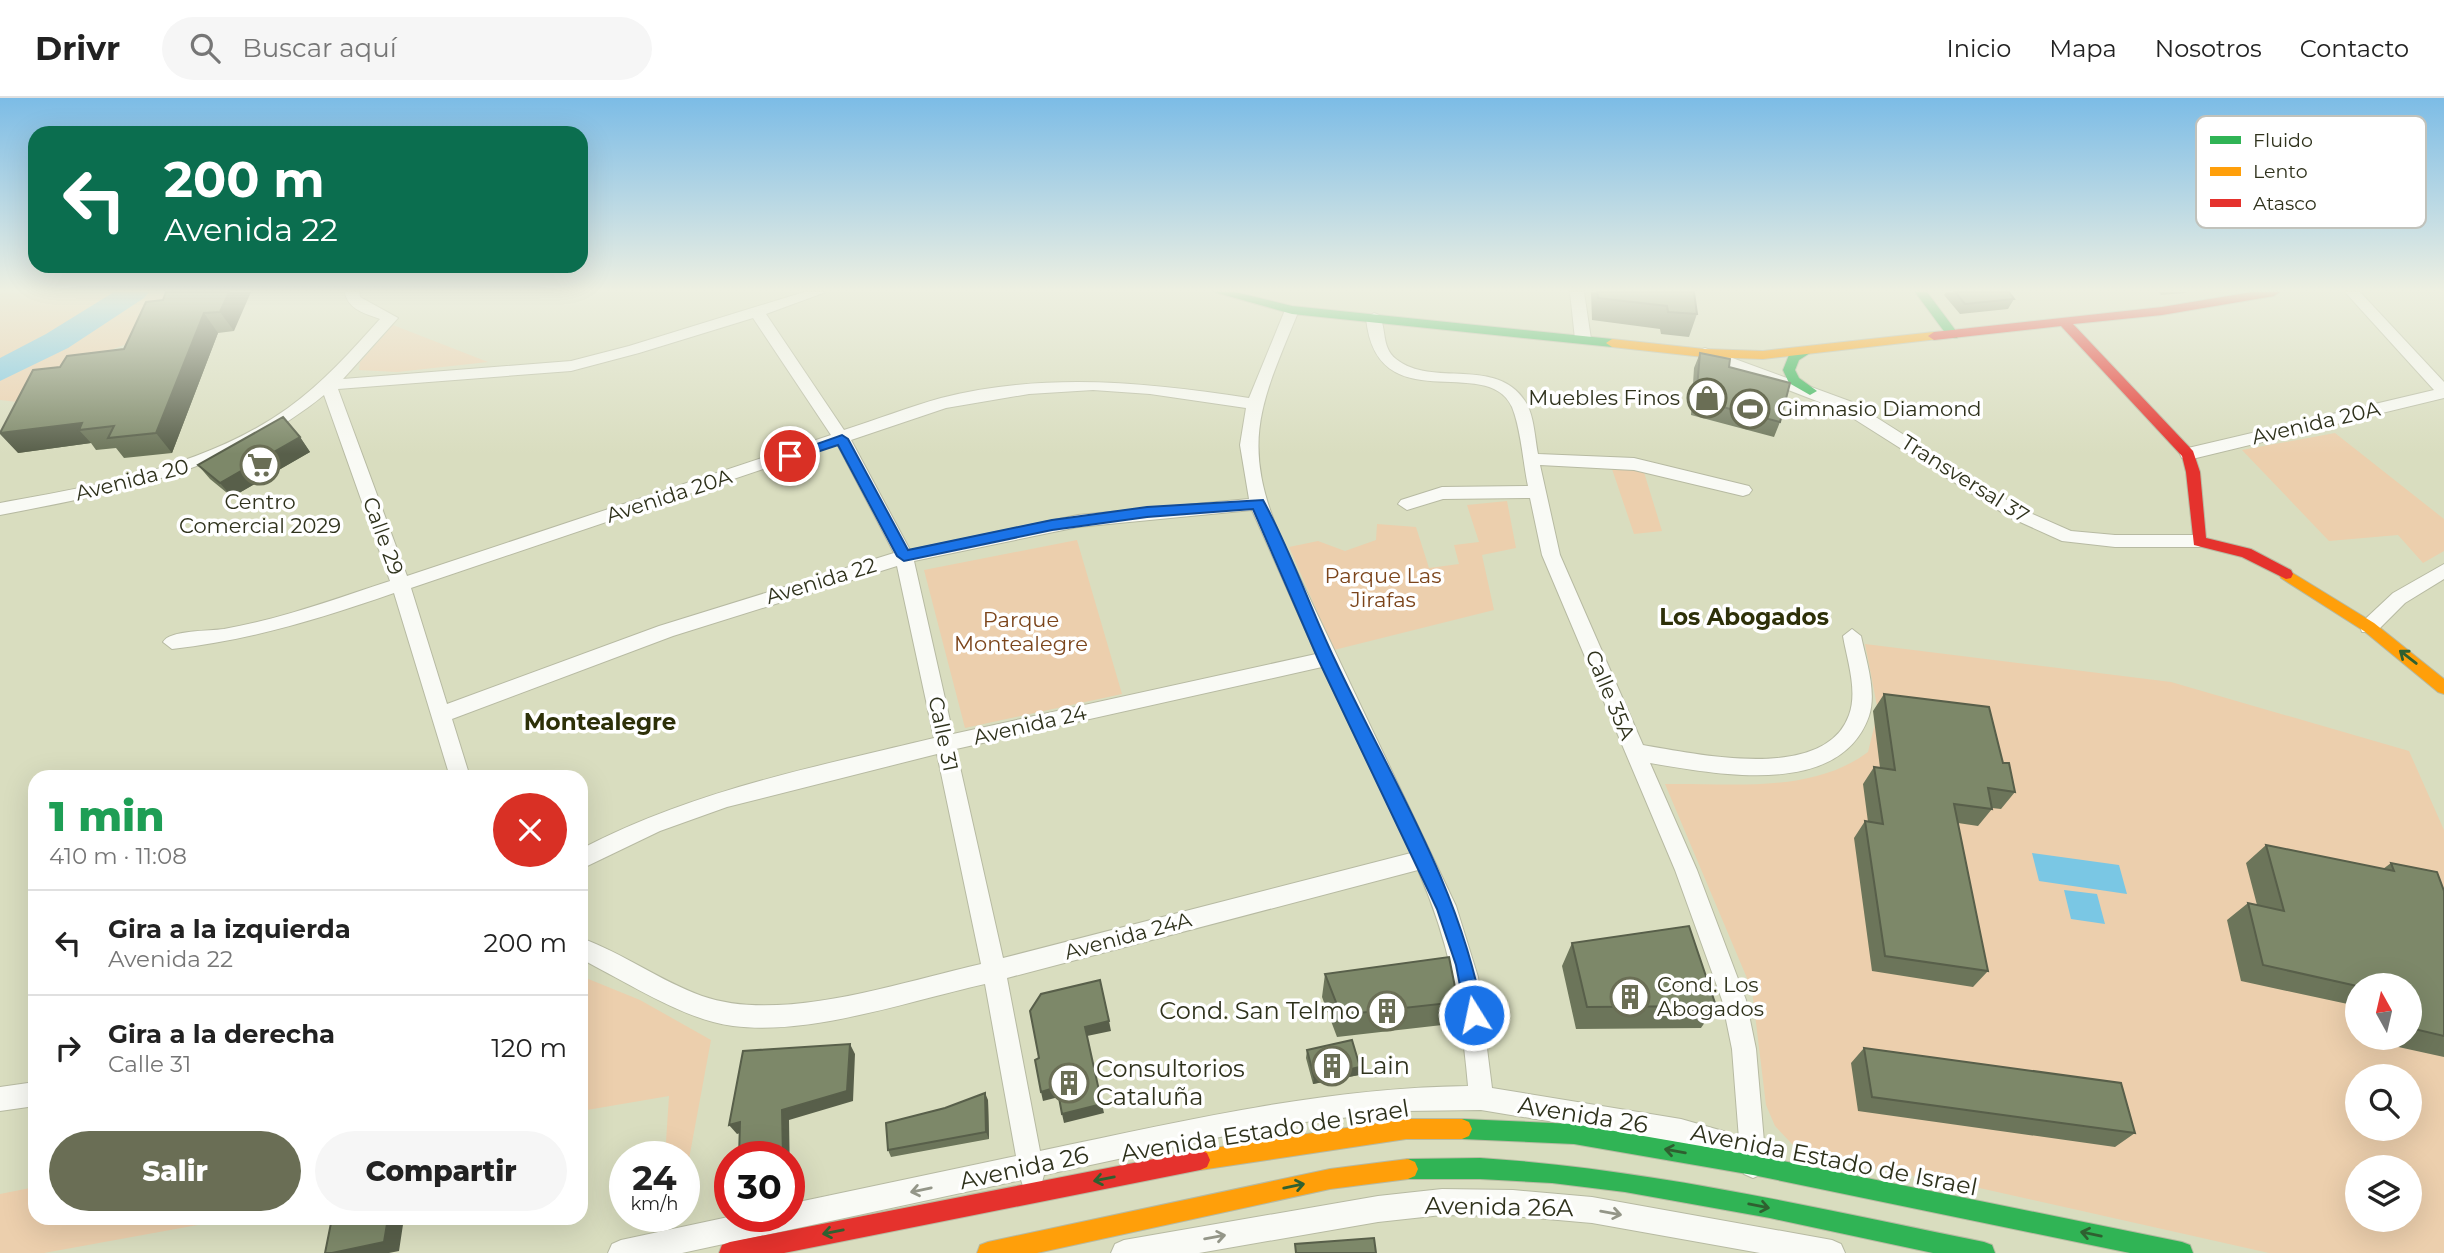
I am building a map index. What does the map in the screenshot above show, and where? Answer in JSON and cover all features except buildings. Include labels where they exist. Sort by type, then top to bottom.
[{"type":"main road","points":[[1643,346],[1704,353],[1763,355],[1863,346]]},
{"type":"main road","points":[[2087,346],[2188,454],[2193,472],[2199,541],[2246,554],[2370,627],[2444,688]]},
{"type":"main road","points":[[1804,353],[1793,358],[1788,370],[1794,380],[1810,391]]},
{"type":"main road","name":"Avenida Estado de Israel","points":[[730,1253],[1208,1159],[1406,1129],[1487,1129],[1574,1134],[1753,1165],[2182,1253]]},
{"type":"main road","points":[[988,1253],[1039,1248],[1330,1179],[1410,1169],[1498,1167],[1641,1184],[1984,1253]]},
{"type":"street","points":[[328,385],[364,346]]},
{"type":"street","points":[[328,385],[539,371],[571,366],[640,346]]},
{"type":"street","name":"Calle 31","points":[[780,346],[842,439],[904,556],[994,971],[1034,1193]]},
{"type":"street","points":[[1278,346],[1255,404],[1248,442],[1258,504],[1326,659],[1446,908],[1465,965],[1474,1015],[1481,1098]]},
{"type":"street","name":"Calle 35A","points":[[1378,346],[1398,367],[1422,374],[1490,382],[1508,391],[1523,416],[1529,459],[1551,555],[1686,870],[1734,1000],[1744,1049],[1753,1165]]},
{"type":"street","points":[[2402,346],[2444,392]]},
{"type":"street","name":"Transversal 37","points":[[1704,353],[1846,406],[1903,439],[2015,513],[2068,537],[2115,541],[2199,541]]},
{"type":"street","name":"Avenida 20","points":[[0,509],[118,487],[176,472],[221,453],[271,425],[328,385]]},
{"type":"street","name":"Calle 29","points":[[328,385],[401,585],[458,770]]},
{"type":"street","name":"Avenida 20A","points":[[172,642],[223,636],[291,621],[842,439],[943,403],[1041,388],[1114,386],[1255,404]]},
{"type":"street","name":"Avenida 20A","points":[[2188,454],[2444,392]]},
{"type":"street","points":[[1529,459],[1634,464],[1742,490]]},
{"type":"street","points":[[1406,504],[1441,493],[1536,492]]},
{"type":"street","name":"Avenida 22","points":[[440,715],[646,635],[904,556],[1052,525],[1147,512],[1258,504]]},
{"type":"street","points":[[2370,627],[2399,598],[2444,571]]},
{"type":"street","points":[[1634,752],[1765,766],[1806,762],[1823,756],[1840,744],[1859,717],[1862,690],[1852,636]]},
{"type":"street","name":"Avenida 24","points":[[588,856],[663,819],[724,798],[945,744],[1326,659]]},
{"type":"street","name":"Avenida 24A","points":[[588,951],[697,1005],[733,1015],[773,1017],[833,1010],[994,971],[1423,859]]},
{"type":"street","points":[[0,1100],[28,1095]]},
{"type":"street","name":"Avenida 26","points":[[621,1253],[1304,1110],[1404,1099],[1481,1098],[1681,1131],[1723,1143],[1753,1165]]},
{"type":"street","name":"Avenida 26A","points":[[1124,1253],[1378,1209],[1442,1202],[1513,1203],[1592,1210],[1832,1253]]},
{"type":"green space","points":[[0,346],[122,346],[82,361],[27,403],[0,400]]},
{"type":"green space","points":[[374,346],[447,346],[488,362],[397,372],[359,370],[360,362]]},
{"type":"green space","points":[[2335,433],[2444,519],[2444,551],[2423,563],[2398,535],[2329,541],[2242,450]]},
{"type":"green space","points":[[1612,469],[1643,469],[1662,531],[1634,534]]},
{"type":"green space","name":"Parque Las Jirafas","points":[[1507,501],[1516,548],[1482,555],[1494,610],[1334,650],[1289,547],[1318,541],[1345,551],[1376,540],[1377,524],[1416,527],[1429,568],[1459,564],[1454,545],[1479,542],[1467,505]]},
{"type":"green space","name":"Parque Montealegre","points":[[1077,540],[1122,694],[965,728],[924,570]]},
{"type":"green space","points":[[1865,644],[2171,682],[2409,751],[2444,830],[2444,1253],[2269,1253],[1975,1187],[1813,1158],[1792,1144],[1775,1126],[1766,1105],[1752,990],[1665,784],[1744,785],[1797,780],[1822,775],[1868,752],[1878,711]]},
{"type":"green space","points":[[588,979],[640,1000],[711,1040],[692,1141],[666,1141],[669,1096],[588,1110]]},
{"type":"green space","points":[[28,1188],[28,1225],[198,1225],[44,1253],[0,1253],[0,1194]]},
{"type":"water","points":[[2032,853],[2119,865],[2127,894],[2039,881]]},
{"type":"water","points":[[2064,890],[2097,894],[2105,924],[2071,919]]},
{"type":"waterway","points":[[0,371],[48,346]]},
{"type":"traffic: fast","points":[[1804,353],[1793,358],[1789,370],[1794,380],[1810,391]]},
{"type":"traffic: fast","points":[[1462,1129],[1574,1134],[1753,1165],[2182,1253]]},
{"type":"traffic: fast","points":[[1408,1169],[1552,1173],[1625,1182],[1770,1208],[1984,1253]]},
{"type":"traffic: slow","points":[[1639,346],[1704,353],[1763,355],[1845,346]]},
{"type":"traffic: slow","points":[[2286,574],[2369,627],[2444,688]]},
{"type":"traffic: slow","points":[[1200,1160],[1406,1129],[1462,1129]]},
{"type":"traffic: slow","points":[[988,1253],[1330,1179],[1408,1169]]},
{"type":"traffic: jam","points":[[2087,346],[2188,454],[2193,472],[2199,541],[2246,553],[2286,574]]},
{"type":"traffic: jam","points":[[730,1253],[1200,1160]]},
{"type":"place","name":"Muebles Finos","points":[[1707,398]]},
{"type":"place","name":"Gimnasio Diamond","points":[[1750,409]]},
{"type":"place","name":"Centro Comercial 2029","points":[[260,465]]},
{"type":"place","name":"Cond. Los Abogados","points":[[1630,997]]},
{"type":"place","name":"Cond. San Telmo","points":[[1387,1011]]},
{"type":"place","name":"Lain","points":[[1332,1066]]},
{"type":"place","name":"Consultorios Cataluña","points":[[1069,1083]]},
{"type":"district","name":"Los Abogados","points":[[1744,617]]},
{"type":"district","name":"Montealegre","points":[[600,722]]},
{"type":"route","points":[[790,456],[842,439],[904,556],[1052,525],[1147,512],[1258,504],[1326,659],[1446,908],[1465,965],[1474,1015]]}]
